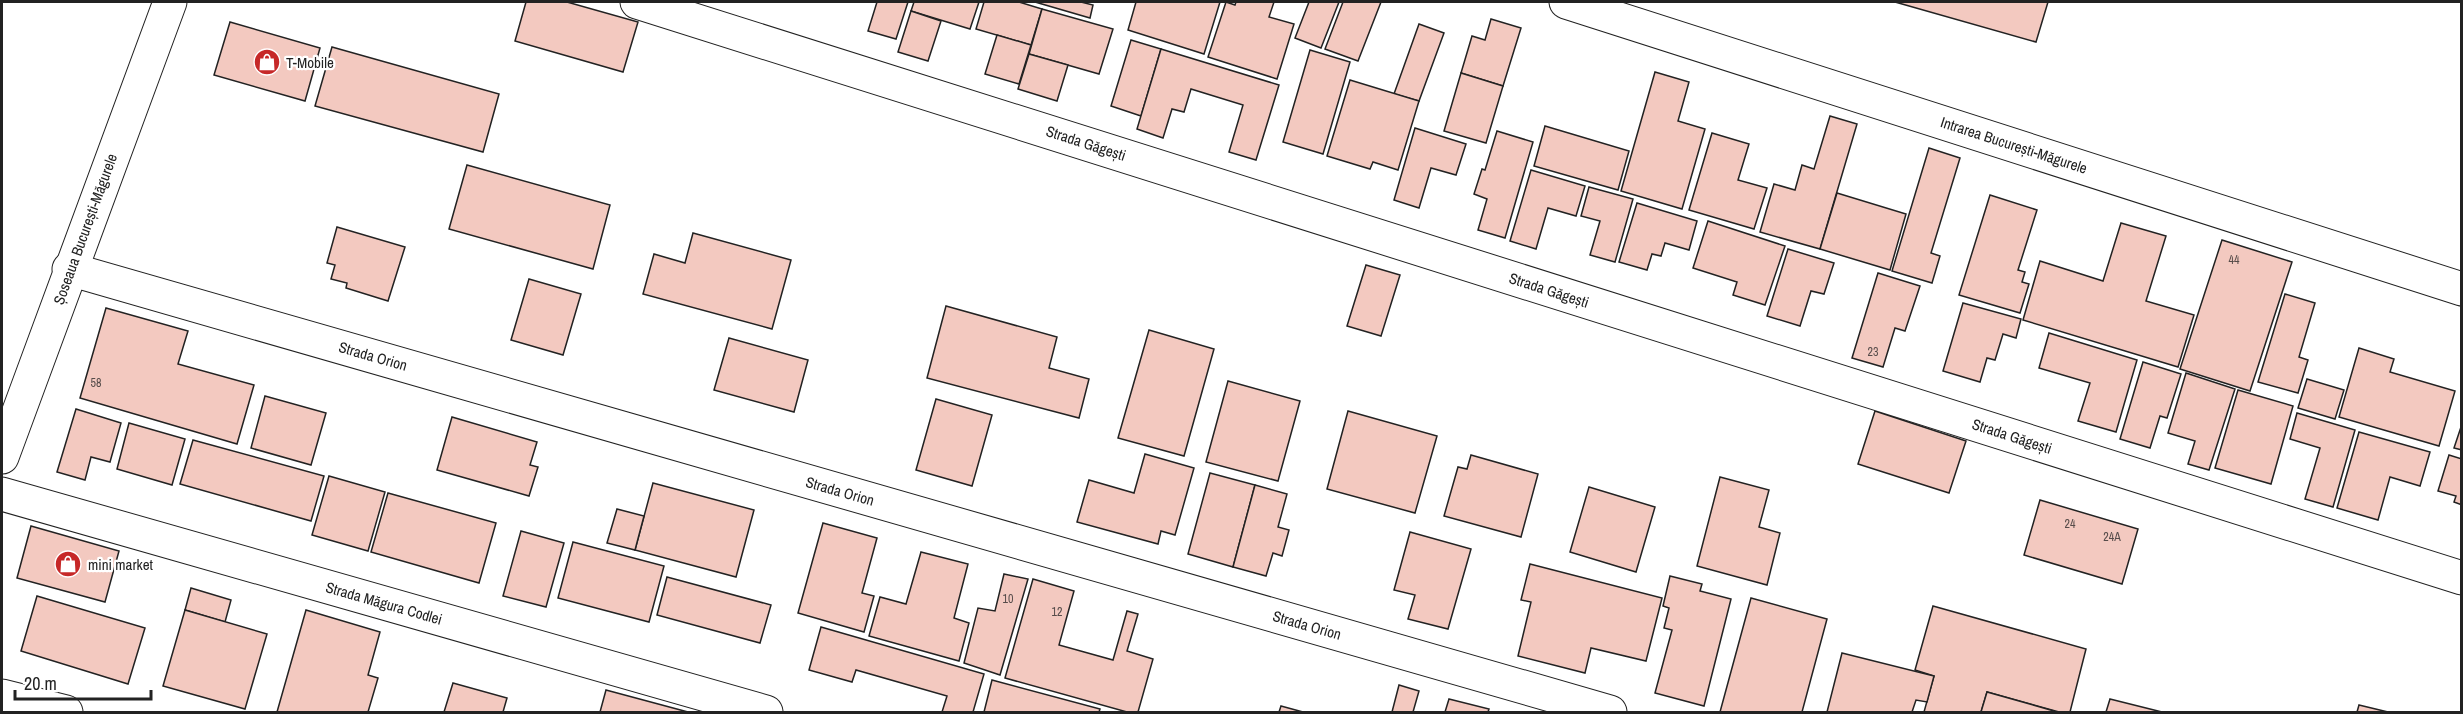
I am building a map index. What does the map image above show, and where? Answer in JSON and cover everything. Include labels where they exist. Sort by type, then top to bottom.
[{"type":"street","name":"Șoseaua București-Măgurele","points":[[2,457],[69,269],[170,2]]},
{"type":"street","name":"Strada Găgești","points":[[636,2],[2462,578]]},
{"type":"street","name":"Intrarea București-Măgurele","points":[[1566,2],[2462,289]]},
{"type":"street","name":"Strada Orion","points":[[69,269],[1610,712]]},
{"type":"street","name":"Strada Măgura Codlei","points":[[2,494],[766,712]]},
{"type":"street","points":[[2,696],[66,712]]},
{"type":"building","points":[[526,2],[567,2],[638,22],[623,72],[515,41]]},
{"type":"building","points":[[877,2],[908,2],[896,39],[868,31]]},
{"type":"building","points":[[914,2],[979,2],[970,29],[911,11]]},
{"type":"building","points":[[984,2],[1019,2],[1042,9],[1031,45],[976,29]]},
{"type":"building","points":[[1035,2],[1081,2],[1093,5],[1090,18]]},
{"type":"building","points":[[1136,2],[1220,2],[1204,54],[1128,30]]},
{"type":"building","points":[[1226,2],[1235,5],[1236,2],[1274,2],[1269,17],[1294,24],[1277,79],[1208,57]]},
{"type":"building","points":[[1309,2],[1339,2],[1321,48],[1295,38]]},
{"type":"building","points":[[1343,2],[1381,2],[1358,61],[1325,49]]},
{"type":"building","points":[[1895,2],[2048,2],[2036,42]]},
{"type":"building","points":[[1042,9],[1113,29],[1099,74],[1029,54]]},
{"type":"building","points":[[911,11],[941,21],[928,61],[898,52]]},
{"type":"building","points":[[1491,19],[1521,28],[1503,86],[1461,73],[1472,36],[1485,40]]},
{"type":"building","name":"T-Mobile","points":[[230,22],[320,48],[305,101],[214,75]]},
{"type":"building","points":[[1419,24],[1444,33],[1419,101],[1394,94]]},
{"type":"building","points":[[997,35],[1031,45],[1019,84],[985,74]]},
{"type":"building","points":[[1131,40],[1161,49],[1141,116],[1111,106]]},
{"type":"building","points":[[332,47],[499,94],[483,152],[315,106]]},
{"type":"building","points":[[1161,49],[1279,85],[1256,160],[1229,152],[1243,105],[1191,89],[1184,112],[1172,109],[1163,138],[1137,129]]},
{"type":"building","points":[[1310,50],[1350,62],[1323,154],[1283,142]]},
{"type":"building","points":[[1029,54],[1068,65],[1057,101],[1018,89]]},
{"type":"building","points":[[1655,72],[1689,82],[1678,121],[1705,129],[1682,209],[1621,191]]},
{"type":"building","points":[[1461,73],[1503,86],[1486,143],[1444,131]]},
{"type":"building","points":[[1350,80],[1419,101],[1398,170],[1373,162],[1370,169],[1327,156]]},
{"type":"building","points":[[1830,116],[1857,124],[1820,249],[1760,232],[1774,184],[1795,190],[1802,165],[1814,169]]},
{"type":"building","points":[[1545,126],[1629,151],[1618,190],[1534,166]]},
{"type":"building","points":[[1415,128],[1466,144],[1456,175],[1431,168],[1419,208],[1394,200]]},
{"type":"building","points":[[1497,131],[1533,142],[1505,238],[1478,230],[1487,199],[1474,194],[1482,169],[1485,170]]},
{"type":"building","points":[[1712,133],[1749,144],[1738,180],[1767,188],[1754,229],[1689,210]]},
{"type":"building","points":[[1929,148],[1960,158],[1931,253],[1940,256],[1932,283],[1892,271]]},
{"type":"building","points":[[467,165],[610,205],[593,269],[449,229]]},
{"type":"building","points":[[1531,170],[1585,186],[1576,216],[1548,208],[1536,249],[1510,241]]},
{"type":"building","points":[[1589,187],[1633,199],[1615,262],[1590,255],[1600,221],[1581,216]]},
{"type":"building","points":[[1837,193],[1906,214],[1890,270],[1820,249]]},
{"type":"building","points":[[1990,195],[2037,210],[2018,270],[2025,272],[2022,282],[2029,284],[2020,313],[1959,295]]},
{"type":"building","points":[[1637,203],[1697,221],[1689,250],[1665,243],[1661,256],[1652,254],[1647,270],[1619,262]]},
{"type":"building","points":[[1708,221],[1785,246],[1765,305],[1733,295],[1737,282],[1693,268]]},
{"type":"building","points":[[2121,223],[2166,236],[2146,301],[2194,315],[2178,367],[2023,320],[2040,261],[2103,281]]},
{"type":"building","points":[[337,227],[405,247],[388,301],[346,288],[347,283],[331,279],[335,265],[327,263]]},
{"type":"building","points":[[693,233],[791,260],[772,329],[643,294],[654,254],[685,263]]},
{"type":"building","points":[[2222,240],[2292,262],[2250,391],[2180,369]]},
{"type":"building","points":[[1788,249],[1834,263],[1824,294],[1811,291],[1800,326],[1767,316]]},
{"type":"building","points":[[1366,265],[1400,275],[1381,336],[1347,326]]},
{"type":"building","points":[[1878,273],[1920,286],[1905,331],[1895,328],[1883,367],[1852,358]]},
{"type":"building","points":[[529,279],[581,294],[563,355],[511,340]]},
{"type":"building","points":[[2285,294],[2315,303],[2299,357],[2308,360],[2298,393],[2258,382]]},
{"type":"building","points":[[1963,303],[2021,319],[2016,338],[2003,334],[1995,360],[1987,358],[1980,382],[1943,371]]},
{"type":"building","points":[[946,306],[1057,337],[1049,368],[1089,379],[1079,418],[927,378]]},
{"type":"building","points":[[106,308],[188,331],[178,364],[254,385],[237,444],[80,398]]},
{"type":"building","points":[[1149,330],[1214,349],[1184,456],[1118,438]]},
{"type":"building","points":[[2049,333],[2137,360],[2116,432],[2078,421],[2090,383],[2039,368]]},
{"type":"building","points":[[729,338],[808,360],[794,412],[714,390]]},
{"type":"building","points":[[2359,348],[2394,359],[2390,372],[2455,391],[2439,446],[2339,417]]},
{"type":"building","points":[[2143,362],[2181,374],[2167,418],[2160,416],[2150,448],[2120,439]]},
{"type":"building","points":[[2186,373],[2235,389],[2209,470],[2188,464],[2195,441],[2168,433]]},
{"type":"building","points":[[2307,379],[2344,390],[2335,419],[2298,408]]},
{"type":"building","points":[[1228,381],[1300,401],[1278,481],[1206,462]]},
{"type":"building","points":[[2238,390],[2293,406],[2271,484],[2215,468]]},
{"type":"building","points":[[265,396],[326,413],[311,465],[251,448]]},
{"type":"building","points":[[936,399],[992,415],[972,486],[916,470]]},
{"type":"building","points":[[76,409],[121,423],[110,462],[91,457],[85,480],[57,472]]},
{"type":"building","points":[[1348,411],[1437,436],[1415,513],[1327,489]]},
{"type":"building","points":[[1875,411],[1966,441],[1949,493],[1858,464]]},
{"type":"building","points":[[2297,413],[2355,430],[2333,507],[2305,499],[2320,448],[2290,439]]},
{"type":"building","points":[[452,417],[537,442],[530,465],[538,467],[529,496],[437,470]]},
{"type":"building","points":[[129,423],[185,439],[172,485],[117,469]]},
{"type":"building","points":[[2462,424],[2462,450],[2454,448]]},
{"type":"building","points":[[2359,432],[2430,452],[2420,486],[2390,477],[2378,520],[2337,508]]},
{"type":"building","points":[[193,440],[324,476],[311,521],[180,484]]},
{"type":"building","points":[[1145,454],[1194,468],[1175,535],[1161,531],[1158,544],[1077,522],[1089,480],[1134,493]]},
{"type":"building","points":[[1471,455],[1538,474],[1521,537],[1444,516],[1458,467],[1467,469]]},
{"type":"building","points":[[2449,455],[2462,459],[2462,505],[2454,502],[2456,496],[2438,491]]},
{"type":"building","points":[[1210,473],[1255,485],[1233,567],[1188,554]]},
{"type":"building","points":[[329,476],[385,492],[368,551],[312,535]]},
{"type":"building","points":[[1720,477],[1769,490],[1759,527],[1780,533],[1767,585],[1697,566]]},
{"type":"building","points":[[653,483],[754,510],[736,577],[635,550]]},
{"type":"building","points":[[1255,485],[1287,494],[1278,527],[1289,530],[1282,556],[1273,553],[1266,576],[1233,567]]},
{"type":"building","points":[[1589,487],[1655,507],[1636,572],[1570,552]]},
{"type":"building","points":[[388,493],[496,523],[479,583],[371,552]]},
{"type":"building","points":[[2040,500],[2138,529],[2122,584],[2024,555]]},
{"type":"building","points":[[617,509],[644,516],[635,550],[607,543]]},
{"type":"building","points":[[823,523],[877,538],[862,593],[874,596],[864,632],[798,613]]},
{"type":"building","name":"mini market","points":[[31,526],[119,551],[105,602],[17,578]]},
{"type":"building","points":[[521,531],[564,543],[546,607],[503,596]]},
{"type":"building","points":[[1410,532],[1471,549],[1448,629],[1408,619],[1415,595],[1394,590]]},
{"type":"building","points":[[573,542],[664,566],[649,622],[558,598]]},
{"type":"building","points":[[921,552],[968,564],[954,618],[969,623],[959,661],[869,636],[880,597],[906,604]]},
{"type":"building","points":[[1530,564],[1662,598],[1646,661],[1591,648],[1585,673],[1518,656],[1531,602],[1521,600]]},
{"type":"building","points":[[1004,574],[1028,579],[1000,675],[964,663],[978,608],[995,611]]},
{"type":"building","points":[[1670,576],[1702,584],[1700,591],[1731,599],[1704,706],[1655,693],[1672,630],[1664,628],[1669,608],[1663,606]]},
{"type":"building","points":[[667,577],[771,605],[760,643],[657,615]]},
{"type":"building","points":[[1033,579],[1074,591],[1059,645],[1113,660],[1127,611],[1138,614],[1127,651],[1153,659],[1138,712],[1127,712],[1005,678]]},
{"type":"building","points":[[191,588],[231,600],[225,622],[185,610]]},
{"type":"building","points":[[37,596],[145,628],[128,684],[21,651]]},
{"type":"building","points":[[1751,598],[1827,619],[1802,712],[1720,712]]},
{"type":"building","points":[[1933,606],[2086,649],[2070,712],[2059,712],[1987,692],[1981,712],[1924,712],[1934,676],[1915,670]]},
{"type":"building","points":[[185,610],[267,634],[245,709],[163,686]]},
{"type":"building","points":[[306,610],[380,632],[368,675],[378,678],[368,712],[277,712]]},
{"type":"building","points":[[821,627],[984,674],[973,712],[942,712],[947,696],[856,670],[852,682],[809,670]]},
{"type":"building","points":[[1842,653],[1934,676],[1927,702],[1916,700],[1912,712],[1827,712]]},
{"type":"building","points":[[992,680],[1100,709],[1099,712],[984,712]]},
{"type":"building","points":[[453,683],[507,698],[503,712],[444,712]]},
{"type":"building","points":[[1399,685],[1419,691],[1413,712],[1392,712]]},
{"type":"building","points":[[606,690],[688,712],[600,712]]},
{"type":"building","points":[[1987,692],[2054,711],[2054,712],[1981,712]]},
{"type":"building","points":[[1449,699],[1489,709],[1488,712],[1445,712]]},
{"type":"building","points":[[2110,699],[2162,712],[2106,712]]},
{"type":"building","points":[[2359,705],[2388,712],[2357,712]]},
{"type":"building","points":[[1281,706],[1303,712],[1279,712]]},
{"type":"place","name":"T-Mobile","points":[[267,62]]},
{"type":"place","name":"mini market","points":[[68,564]]}]
